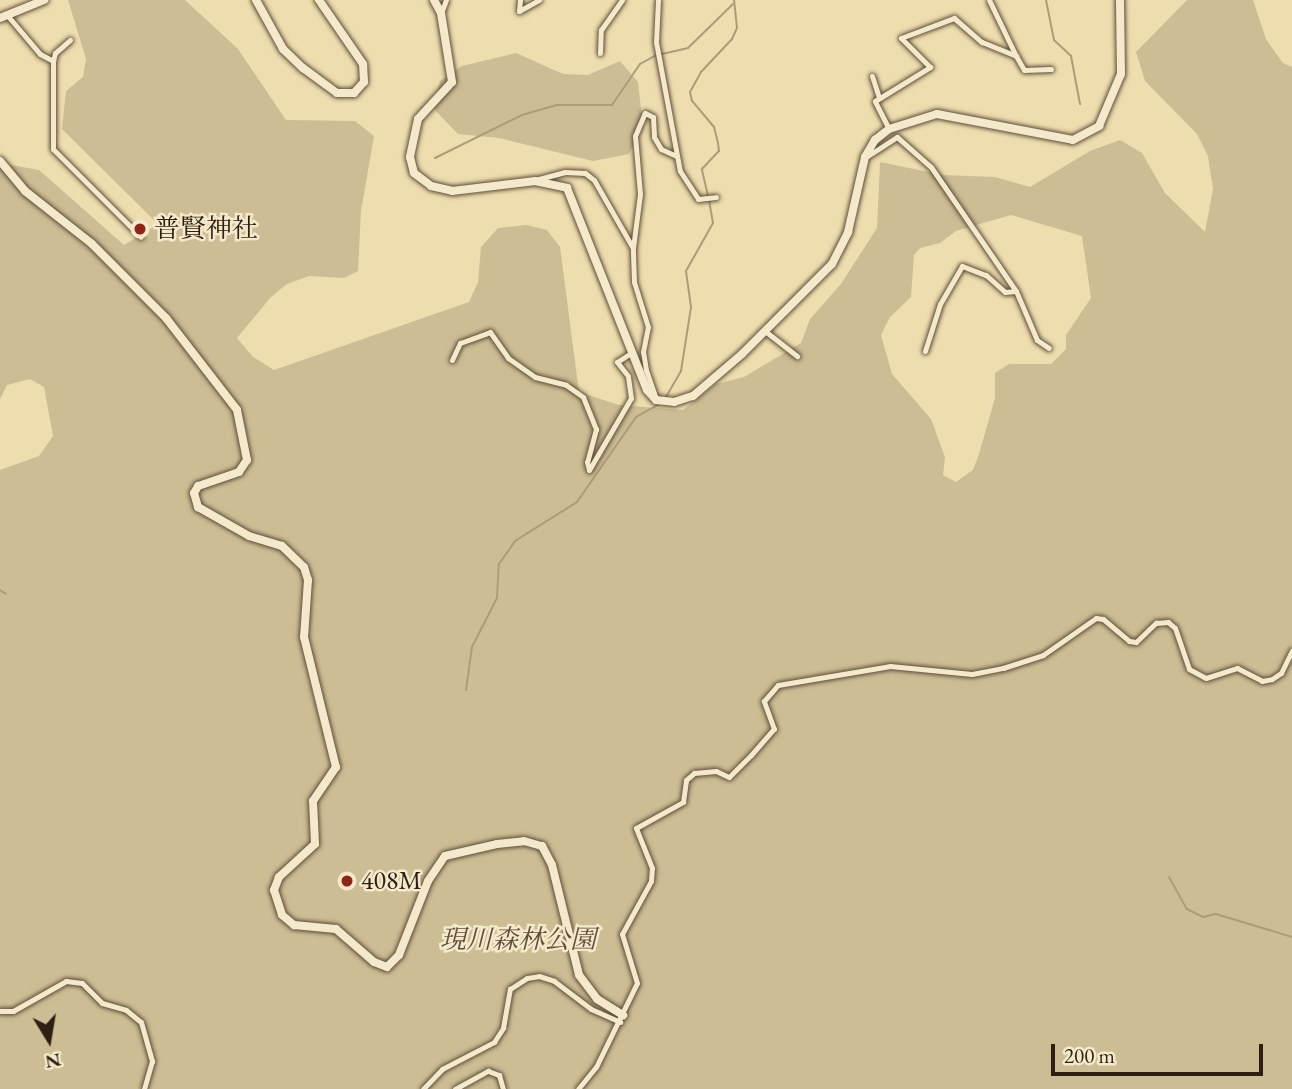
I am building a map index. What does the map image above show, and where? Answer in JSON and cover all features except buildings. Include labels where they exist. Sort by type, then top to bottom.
[{"type":"street","points":[[44,0],[4,17],[40,54],[53,61]]},
{"type":"street","points":[[256,0],[293,58],[337,93],[354,93],[365,82],[363,64],[319,0]]},
{"type":"street","points":[[434,0],[441,13],[452,82],[421,112],[410,165],[422,179],[439,189],[534,181],[565,172],[584,173],[594,180],[633,248]]},
{"type":"street","points":[[441,13],[446,0]]},
{"type":"street","points":[[520,0],[519,11],[539,0]]},
{"type":"street","points":[[600,53],[601,30],[622,0]]},
{"type":"street","points":[[658,0],[659,54],[677,156],[691,192],[711,199]]},
{"type":"street","points":[[989,0],[1024,70],[1051,69]]},
{"type":"street","points":[[534,181],[567,188],[647,390],[656,400],[674,402],[693,396],[765,331],[832,264],[848,232],[865,157],[875,140],[889,129],[937,114],[1073,140],[1093,132],[1121,74],[1119,0]]},
{"type":"street","points":[[889,129],[877,110],[875,101],[930,67],[901,38],[950,17],[982,42],[1016,56]]},
{"type":"street","points":[[70,40],[55,53],[53,61],[53,149],[141,237]]},
{"type":"street","points":[[872,76],[879,97]]},
{"type":"street","points":[[656,400],[643,352],[648,327],[634,282],[633,248],[640,194],[635,136],[645,113],[653,117],[653,137],[661,149],[677,156]]},
{"type":"street","points":[[865,157],[899,138],[931,167],[1016,291],[1037,340],[1049,348]]},
{"type":"street","points":[[0,161],[25,191],[92,244],[166,318],[237,410],[247,460],[239,472],[198,486],[198,506],[249,536],[282,546],[304,567],[308,580],[303,637],[336,767],[313,801],[315,844],[279,877],[274,890],[282,915],[294,925],[336,929],[374,962],[387,967],[399,955],[428,881],[445,856],[496,844],[524,841],[542,846],[552,865],[579,975],[597,999],[622,1018]]},
{"type":"street","points":[[925,351],[940,303],[962,266],[986,275],[1005,292],[1016,291]]},
{"type":"street","points":[[765,331],[797,356]]},
{"type":"street","points":[[452,360],[460,343],[490,332],[508,358],[535,377],[566,384],[583,397],[596,429],[587,462],[589,470],[631,398],[628,376],[617,362],[631,353]]},
{"type":"street","points":[[578,1089],[596,1067],[637,983],[622,934],[651,881],[652,868],[636,828],[683,802],[686,780],[694,773],[716,771],[729,777],[751,755],[774,729],[764,702],[778,685],[890,666],[972,674],[1003,668],[1044,655],[1096,618],[1103,618],[1129,641],[1136,642],[1156,623],[1168,622],[1175,628],[1189,669],[1206,678],[1237,668],[1262,681],[1272,680],[1281,673],[1292,650]]},
{"type":"street","points":[[423,1089],[442,1069],[494,1042],[503,1028],[510,989],[527,978],[539,976],[554,981],[591,1009],[622,1018]]},
{"type":"street","points":[[0,1011],[13,1011],[66,981],[82,983],[102,1003],[135,1015],[141,1022],[152,1061],[144,1089]]},
{"type":"street","points":[[455,1089],[488,1071],[499,1074],[503,1089]]},
{"type":"green space","name":"現川森林公園","points":[[68,0],[185,0],[238,49],[286,120],[355,121],[374,136],[361,211],[358,271],[344,278],[309,276],[287,284],[271,297],[237,338],[253,357],[274,370],[469,302],[478,282],[481,247],[498,228],[526,225],[547,230],[560,247],[579,392],[619,405],[683,410],[716,384],[744,377],[801,343],[810,319],[841,284],[877,228],[880,162],[943,175],[995,177],[1030,187],[1090,151],[1120,140],[1142,153],[1165,193],[1205,232],[1213,189],[1208,156],[1197,134],[1145,81],[1136,52],[1187,0],[1253,0],[1266,39],[1283,63],[1292,67],[1292,1089],[0,1089],[0,470],[39,456],[53,436],[44,387],[30,379],[7,385],[0,399],[0,163],[39,170],[124,245],[158,224],[62,129],[66,91],[83,77],[86,59]],"holes":[[[1011,215],[1082,236],[1091,298],[1066,335],[1066,349],[1051,364],[1009,364],[995,373],[995,398],[973,470],[956,482],[943,475],[945,457],[931,419],[892,374],[881,335],[890,317],[911,297],[914,255],[920,248],[940,243],[956,231]]]},
{"type":"green space","points":[[516,53],[563,74],[588,75],[620,61],[638,82],[643,127],[629,154],[593,161],[499,138],[458,134],[434,109],[440,81],[462,66]]},
{"type":"waterway","points":[[708,196],[702,169],[719,151],[718,143],[714,127],[692,101],[690,92],[701,72],[732,39],[737,28],[734,0]]},
{"type":"waterway","points":[[1046,0],[1054,40],[1071,56],[1080,104]]},
{"type":"waterway","points":[[662,54],[688,48],[734,3]]},
{"type":"waterway","points":[[435,158],[522,115],[558,105],[612,105],[640,64],[656,55]]},
{"type":"waterway","points":[[666,397],[681,371],[691,307],[686,271],[713,223],[709,201]]},
{"type":"waterway","points":[[466,690],[472,647],[497,598],[499,564],[515,541],[577,502],[636,417],[658,405]]},
{"type":"waterway","points":[[0,590],[6,594]]},
{"type":"waterway","points":[[1169,877],[1187,909],[1203,917],[1216,914],[1292,937]]},
{"type":"place","name":"普賢神社","points":[[140,229]]},
{"type":"place","name":"408M","points":[[347,881]]}]
